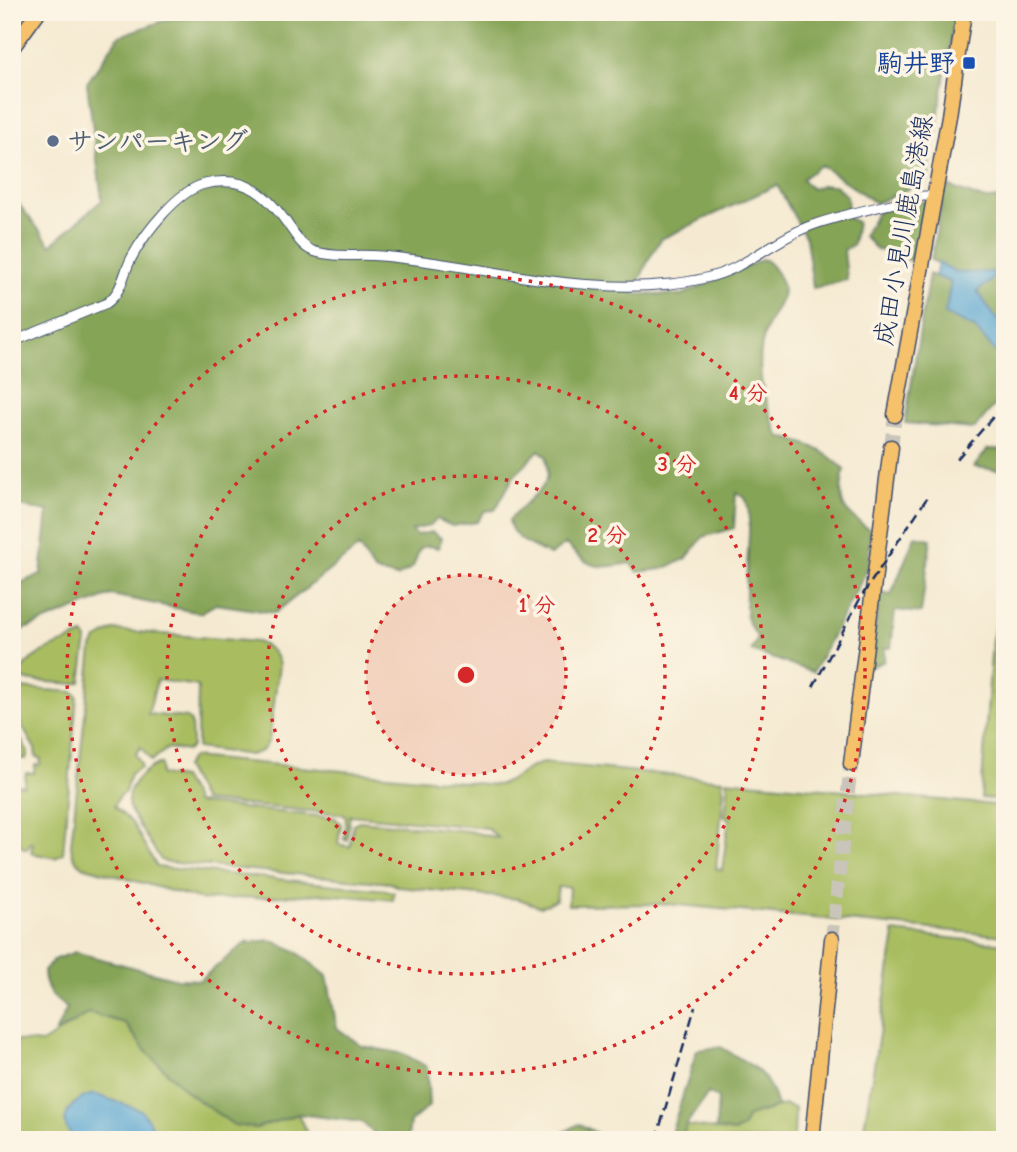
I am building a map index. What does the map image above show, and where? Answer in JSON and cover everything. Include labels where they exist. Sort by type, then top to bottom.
[{"type":"main road","points":[[12,48],[38,12]]},
{"type":"main road","name":"成田小見川鹿島港線","points":[[895,415],[935,196],[964,12]]},
{"type":"main road","points":[[851,764],[891,447]]},
{"type":"main road","points":[[812,1140],[832,939]]},
{"type":"street","points":[[12,342],[114,298],[132,258],[162,217],[182,195],[194,187],[209,183],[231,181],[244,184],[262,194],[275,205],[299,241],[310,250],[381,256],[519,277],[597,285],[656,285],[701,278],[733,269],[809,226],[923,196],[935,196]]},
{"type":"green space","points":[[256,12],[955,12],[928,180],[876,203],[821,165],[802,179],[812,189],[822,185],[835,185],[847,196],[848,218],[857,222],[853,245],[844,250],[847,280],[813,288],[806,238],[777,185],[661,239],[633,294],[682,295],[763,259],[779,277],[783,294],[768,324],[761,353],[760,367],[768,409],[779,436],[814,448],[844,469],[841,491],[844,505],[852,516],[870,530],[869,566],[813,672],[751,651],[758,638],[748,621],[746,607],[749,520],[744,497],[736,492],[734,528],[703,537],[686,559],[662,569],[638,572],[630,563],[594,565],[581,558],[566,544],[550,555],[518,537],[510,527],[509,520],[545,483],[548,470],[546,456],[539,450],[514,476],[495,510],[485,511],[477,522],[452,526],[437,519],[429,526],[412,530],[416,535],[432,532],[441,538],[439,548],[420,548],[413,567],[397,577],[374,571],[359,547],[275,613],[216,604],[200,613],[111,595],[12,634],[12,587],[41,574],[48,511],[12,505],[12,207],[18,203],[51,245],[102,200],[87,83],[119,36],[169,19]]},
{"type":"green space","points":[[945,185],[985,200],[1005,197],[1005,331],[976,291],[991,281],[994,272],[958,273],[931,260]]},
{"type":"green space","points":[[925,201],[916,263],[876,249],[864,236],[878,211]]},
{"type":"green space","points":[[929,274],[951,282],[945,314],[975,328],[999,355],[1005,352],[1005,393],[974,429],[905,423]]},
{"type":"green space","points":[[988,449],[1005,450],[1005,471],[974,467]]},
{"type":"green space","points":[[915,536],[931,539],[921,613],[895,610],[891,648],[885,648],[884,661],[869,668],[880,593],[891,595]]},
{"type":"green space","points":[[1005,605],[1005,800],[981,798],[992,640],[998,616]]},
{"type":"green space","points":[[113,630],[257,642],[271,650],[279,665],[269,741],[262,751],[250,755],[197,748],[198,686],[157,680],[148,714],[187,718],[191,722],[192,746],[187,751],[168,748],[151,761],[141,747],[135,754],[141,767],[130,774],[125,792],[119,796],[114,806],[133,824],[157,867],[386,890],[394,893],[393,900],[322,894],[203,900],[79,864],[71,845],[92,648],[96,640]]},
{"type":"green space","points":[[83,635],[87,639],[81,682],[75,684],[21,680],[19,676],[23,668],[37,655]]},
{"type":"green space","points":[[18,688],[73,692],[77,696],[63,853],[55,858],[31,853],[33,843],[25,849],[12,837],[12,784],[24,786],[26,773],[34,773],[35,765],[40,765],[41,759],[36,757],[35,749],[18,719]]},
{"type":"green space","points":[[12,725],[28,752],[26,759],[12,758]]},
{"type":"green space","points":[[192,757],[496,785],[543,763],[723,780],[716,869],[722,870],[729,819],[725,816],[728,789],[726,780],[1005,806],[1005,936],[668,904],[568,905],[569,887],[558,887],[556,900],[540,907],[519,899],[399,887],[391,883],[165,862],[161,860],[134,817],[128,800],[136,781],[158,764],[161,764],[161,775],[182,778],[195,803],[335,818],[341,824],[338,844],[350,847],[353,824],[359,821],[468,831],[498,838],[487,828],[350,815],[347,840],[344,840],[346,816],[342,814],[203,801],[185,767]]},
{"type":"green space","points":[[893,932],[1005,944],[1005,1140],[862,1140],[894,941]]},
{"type":"green space","points":[[271,940],[296,951],[327,976],[337,1028],[362,1046],[404,1054],[427,1067],[429,1106],[410,1122],[408,1137],[412,1140],[381,1140],[362,1122],[298,1114],[256,1128],[234,1125],[188,1093],[145,1050],[125,1023],[89,1013],[55,1033],[67,1008],[47,988],[44,971],[53,960],[75,952],[177,979],[200,980],[245,943]]},
{"type":"green space","points":[[89,1013],[125,1023],[145,1050],[188,1093],[234,1124],[256,1128],[298,1114],[310,1140],[12,1140],[12,1040],[42,1043]]},
{"type":"green space","points":[[721,1047],[764,1077],[777,1107],[748,1116],[742,1128],[734,1132],[716,1129],[718,1098],[708,1093],[686,1125],[682,1140],[669,1140],[697,1050]]},
{"type":"green space","points":[[784,1105],[795,1108],[794,1140],[682,1140],[686,1125],[734,1132],[742,1128],[748,1116]]},
{"type":"green space","points":[[579,1124],[597,1133],[602,1140],[557,1140],[562,1133]]},
{"type":"water","points":[[938,263],[958,273],[995,272],[991,281],[977,291],[1005,331],[1005,352],[999,356],[975,328],[945,314],[951,282],[935,276]]},
{"type":"water","points":[[94,1094],[141,1110],[162,1140],[77,1140],[66,1126],[65,1119],[72,1106]]},
{"type":"tunnel","points":[[891,447],[895,415]]},
{"type":"tunnel","points":[[832,939],[851,764]]},
{"type":"railway","points":[[957,459],[1005,403]]},
{"type":"railway","points":[[813,687],[861,597],[927,498]]},
{"type":"railway","points":[[656,1140],[695,1007]]},
{"type":"place","name":"駒井野","points":[[969,63]]},
{"type":"place","name":"サンパーキング","points":[[53,141]]}]
